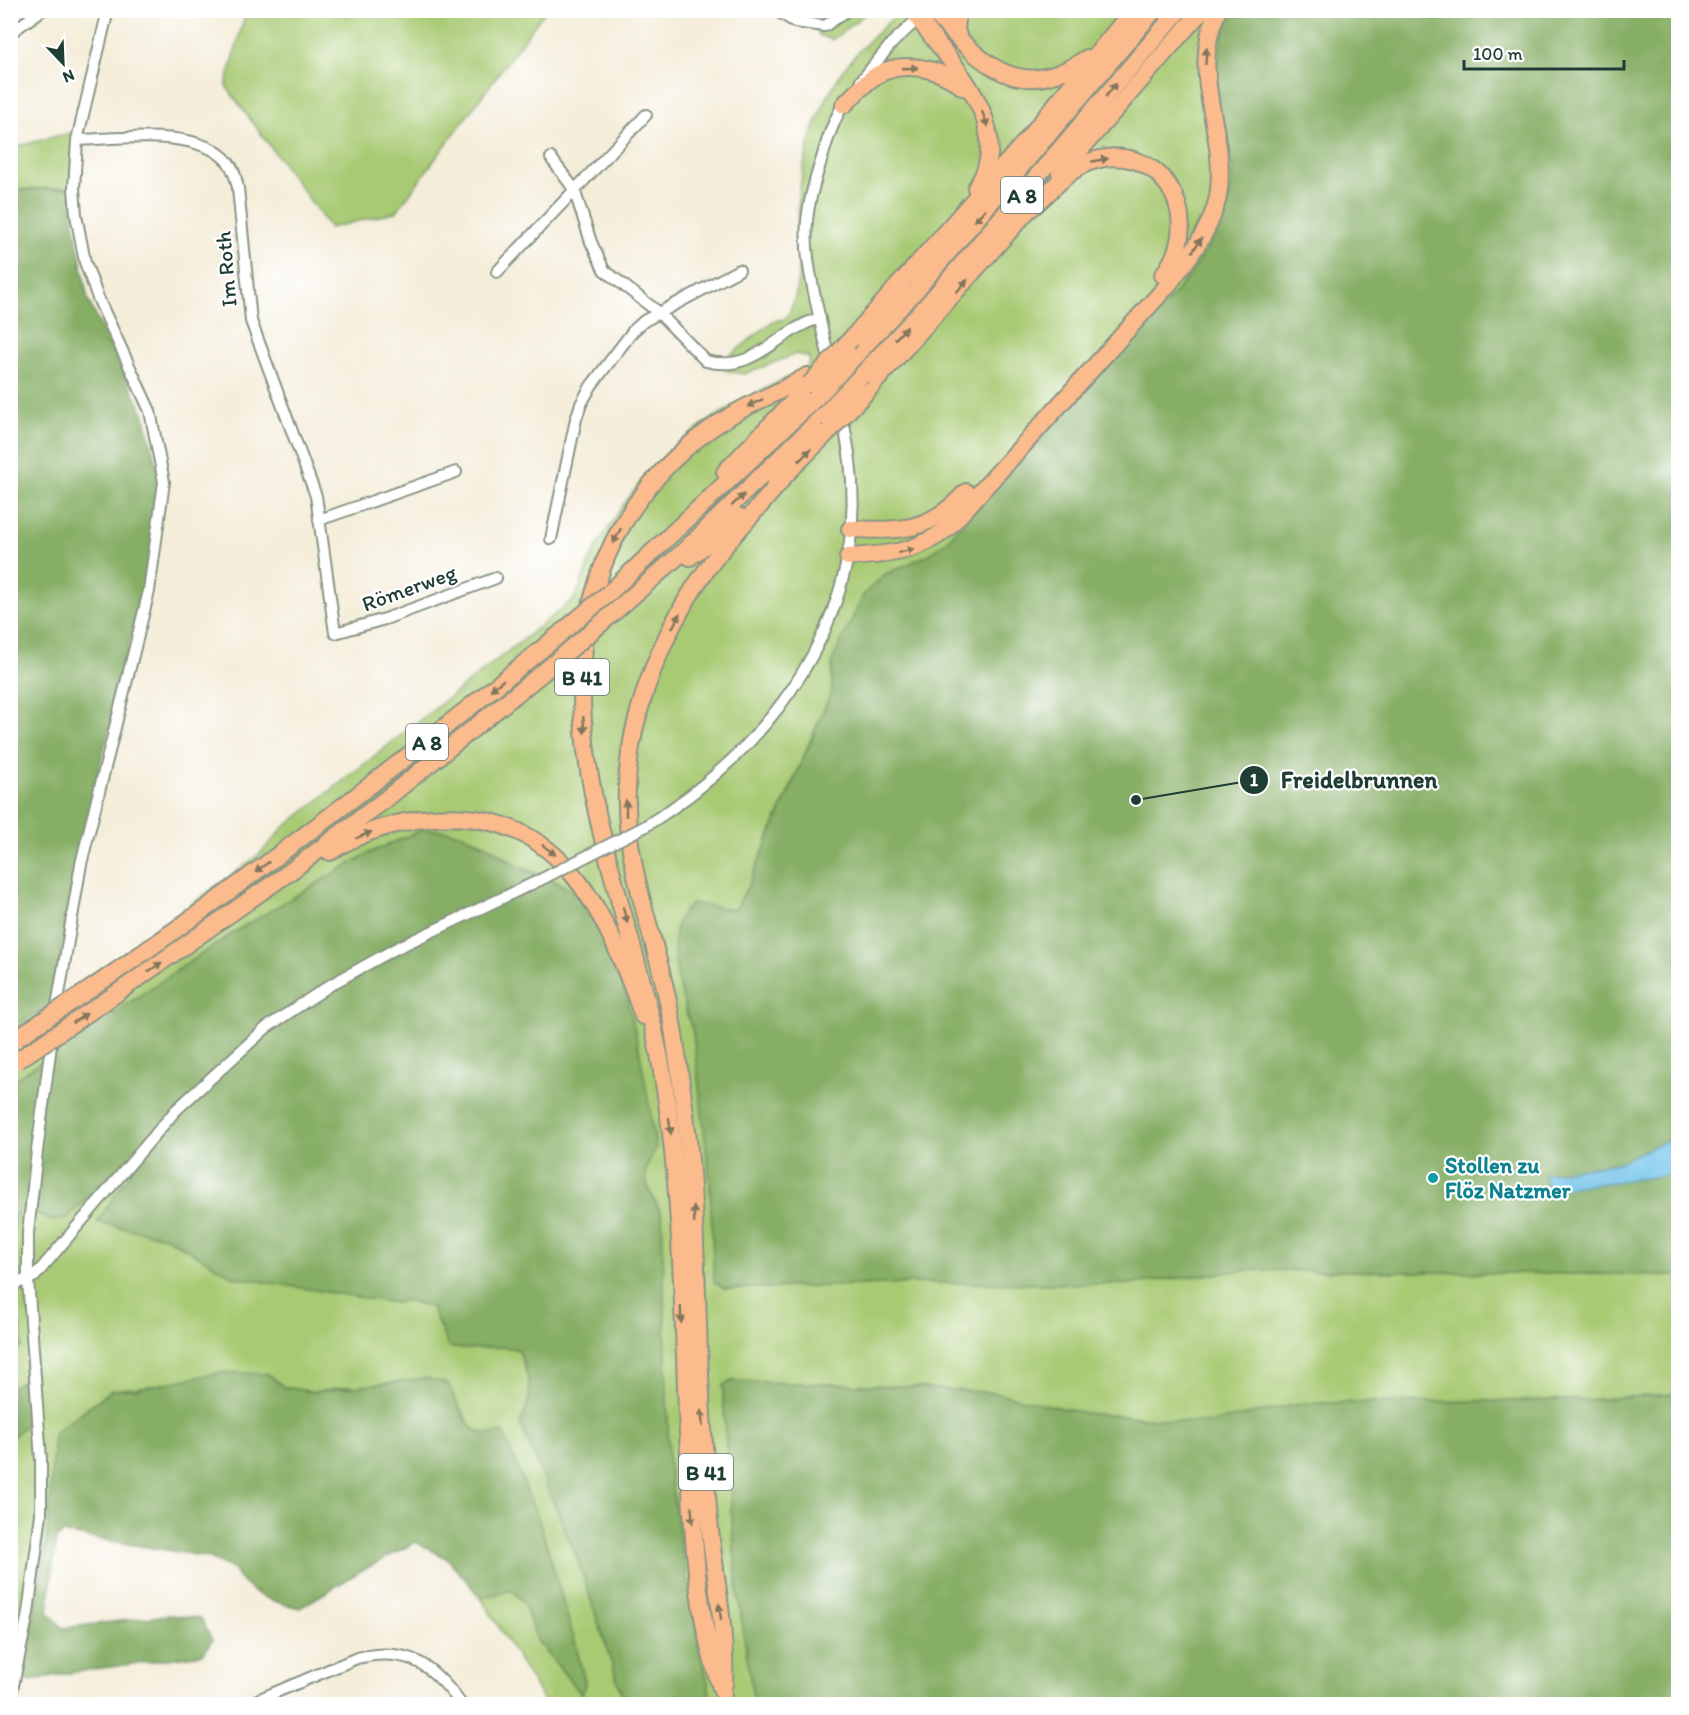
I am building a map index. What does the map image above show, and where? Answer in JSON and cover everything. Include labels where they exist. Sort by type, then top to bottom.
[{"type":"highway","points":[[958,10],[956,29],[959,40]]},
{"type":"highway","points":[[810,386],[1025,142],[1133,10]]},
{"type":"highway","name":"A 8","points":[[14,1040],[92,988],[310,833],[404,761],[609,593],[670,537],[810,386],[854,357],[946,256],[1154,10]]},
{"type":"highway","name":"A 8","points":[[14,1062],[291,871],[387,798],[633,597],[825,424],[864,384],[928,304],[1179,10]]},
{"type":"highway","points":[[864,384],[1030,209],[1202,10]]},
{"type":"highway","points":[[848,557],[908,551],[925,545],[948,528],[1168,285],[1189,257],[1212,216],[1220,178],[1219,156],[1206,80],[1208,41],[1218,10]]},
{"type":"highway","points":[[925,13],[993,69],[1024,79],[1062,74],[1100,49]]},
{"type":"highway","points":[[925,13],[972,94],[988,128],[991,144],[988,162],[981,181],[945,231]]},
{"type":"highway","points":[[844,105],[872,78],[887,70],[904,67],[919,67],[952,77],[972,94]]},
{"type":"highway","points":[[850,530],[909,529],[927,524],[956,503],[1160,279],[1173,263],[1179,246],[1182,219],[1172,191],[1163,178],[1149,168],[1122,158],[1086,163],[1070,173],[1030,209]]},
{"type":"highway","name":"B 41","points":[[783,478],[710,564],[686,602],[662,649],[645,690],[634,730],[626,803],[631,859],[673,1029],[686,1119],[693,1204],[700,1391],[709,1520],[724,1649],[723,1693],[705,1629],[693,1534],[675,1168],[662,1068],[648,999],[601,828],[590,775],[582,697],[584,634],[606,559],[619,531],[648,488],[670,463],[702,435],[734,414],[810,386]]},
{"type":"highway","points":[[633,597],[705,546],[783,478],[825,424]]},
{"type":"highway","points":[[291,871],[314,864],[337,848],[359,837],[414,820],[453,817],[486,821],[516,830],[537,841],[558,857],[581,882],[607,924],[662,1068]]},
{"type":"street","points":[[10,33],[42,10]]},
{"type":"street","points":[[10,1700],[28,1613],[41,1514],[41,1460],[28,1280],[28,1233],[32,1191],[67,943],[86,841],[148,591],[164,482],[150,411],[98,298],[86,262],[76,215],[74,188],[77,140],[108,10]]},
{"type":"street","points":[[776,10],[795,22],[825,26],[848,10]]},
{"type":"street","points":[[10,1286],[28,1280],[51,1260],[176,1110],[266,1028],[332,984],[395,949],[540,880],[644,827],[717,776],[772,719],[794,689],[838,596],[848,557],[850,530],[850,462],[810,270],[807,222],[818,169],[844,105],[886,50],[925,13]]},
{"type":"street","points":[[497,272],[646,115]]},
{"type":"street","name":"Im Roth","points":[[77,140],[176,138],[198,144],[228,162],[238,188],[255,336],[310,479],[319,520],[335,633]]},
{"type":"street","points":[[551,158],[574,189],[591,242],[604,270],[658,312],[706,361],[737,363],[753,358],[790,330],[820,318]]},
{"type":"street","points":[[551,539],[576,419],[591,386],[633,331],[658,312],[739,270]]},
{"type":"street","points":[[319,520],[456,472]]},
{"type":"street","name":"Römerweg","points":[[335,633],[376,622],[496,578]]},
{"type":"street","points":[[248,1704],[357,1658],[375,1653],[414,1658],[433,1672],[461,1704]]},
{"type":"green space","points":[[246,10],[545,11],[396,212],[330,228],[226,86]]},
{"type":"green space","points":[[831,11],[869,11],[832,40],[819,35],[817,29],[823,16]]},
{"type":"green space","points":[[900,11],[1231,11],[1220,50],[1218,77],[1220,104],[1231,157],[1231,187],[1220,223],[1207,248],[1174,295],[946,542],[928,555],[884,575],[832,661],[832,690],[748,886],[735,910],[722,907],[685,1010],[693,1032],[710,1182],[714,1282],[725,1289],[919,1283],[1128,1284],[1247,1270],[1678,1275],[1678,1394],[1584,1400],[1305,1403],[1208,1423],[1084,1413],[995,1393],[898,1386],[732,1381],[723,1385],[723,1400],[737,1587],[754,1704],[712,1704],[686,1574],[669,1468],[662,1215],[646,1182],[645,1175],[656,1148],[639,1048],[623,987],[603,935],[560,883],[520,867],[484,843],[424,829],[367,854],[236,931],[11,1082],[10,1028],[54,1004],[261,853],[283,828],[573,600],[602,539],[622,507],[659,461],[702,425],[751,396],[804,370],[810,362],[808,357],[796,354],[744,374],[725,370],[731,355],[773,321],[785,319],[791,308],[798,281],[797,222],[800,189],[814,129],[821,110],[840,75],[863,47]]},
{"type":"green space","points":[[1231,11],[1678,11],[1678,1133],[1676,1139],[1617,1163],[1544,1175],[1548,1190],[1678,1174],[1678,1275],[1247,1270],[1128,1284],[919,1283],[725,1289],[714,1282],[710,1182],[693,1032],[681,992],[675,961],[675,933],[679,918],[693,903],[735,910],[748,886],[818,725],[832,690],[832,661],[864,594],[884,575],[928,555],[946,542],[1174,295],[1207,248],[1220,223],[1231,187],[1231,157],[1220,104],[1218,77],[1220,50]]},
{"type":"green space","points":[[77,131],[73,187],[11,190],[10,148]]},
{"type":"green space","points":[[73,188],[73,217],[88,300],[144,414],[161,483],[144,583],[73,880],[53,1004],[11,1028],[11,191]]},
{"type":"green space","points":[[424,829],[464,835],[519,867],[577,894],[584,901],[606,943],[627,999],[641,1059],[656,1148],[647,1167],[646,1182],[662,1215],[669,1468],[686,1574],[712,1704],[625,1704],[578,1560],[520,1423],[528,1403],[529,1386],[519,1350],[502,1347],[458,1349],[449,1347],[431,1307],[406,1300],[396,1303],[234,1277],[166,1237],[97,1222],[131,1172],[133,1164],[124,1161],[67,1218],[52,1221],[24,1206],[15,1216],[11,1254],[11,1082],[236,931],[367,854]]},
{"type":"green space","points":[[124,1161],[133,1164],[131,1172],[98,1222],[166,1237],[235,1277],[396,1303],[406,1300],[431,1307],[449,1347],[467,1349],[502,1347],[519,1350],[526,1370],[530,1395],[521,1423],[578,1560],[625,1704],[546,1704],[481,1598],[512,1590],[523,1601],[537,1640],[582,1695],[585,1683],[575,1642],[503,1433],[480,1434],[471,1426],[459,1406],[350,1386],[313,1392],[284,1387],[268,1374],[111,1390],[54,1433],[48,1526],[34,1618],[22,1679],[11,1676],[11,1438],[29,1422],[24,1380],[11,1388],[11,1353],[22,1347],[20,1325],[11,1307],[10,1254],[15,1216],[24,1205],[42,1217],[67,1218]]},
{"type":"green space","points":[[11,1307],[20,1325],[22,1347],[11,1353]]},
{"type":"green space","points":[[223,1372],[268,1374],[284,1387],[313,1392],[427,1378],[448,1384],[462,1414],[473,1429],[491,1434],[503,1432],[541,1526],[585,1683],[582,1695],[537,1640],[523,1601],[512,1590],[481,1598],[448,1559],[416,1542],[361,1571],[300,1608],[262,1596],[245,1585],[233,1569],[208,1557],[62,1533],[56,1540],[48,1612],[63,1628],[169,1615],[201,1618],[212,1640],[203,1654],[68,1673],[29,1681],[22,1679],[47,1545],[54,1433],[112,1390],[136,1389]]},
{"type":"green space","points":[[25,1380],[29,1422],[11,1438],[11,1388]]},
{"type":"green space","points":[[732,1381],[898,1386],[995,1393],[1084,1413],[1207,1423],[1305,1403],[1584,1400],[1678,1394],[1678,1704],[754,1704],[737,1587],[723,1400],[723,1385]]},
{"type":"water","points":[[1678,1139],[1678,1174],[1548,1190],[1544,1174],[1617,1163],[1665,1141]]},
{"type":"place","name":"Freidelbrunnen","points":[[1136,800]]},
{"type":"place","name":"Stollen zu Flöz Natzmer","points":[[1433,1178]]}]
